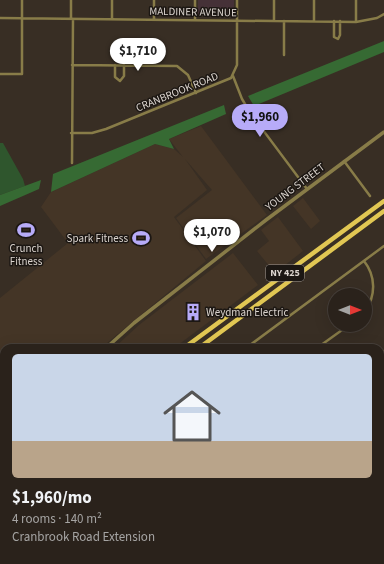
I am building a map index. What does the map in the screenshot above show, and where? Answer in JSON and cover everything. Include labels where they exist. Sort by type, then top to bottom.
[{"type":"main road","name":"NY 425","points":[[189,344],[384,201]]},
{"type":"main road","name":"NY 425","points":[[204,344],[384,212]]},
{"type":"street","points":[[0,74],[22,74],[22,0]]},
{"type":"street","points":[[72,0],[72,163]]},
{"type":"street","points":[[112,0],[112,20]]},
{"type":"street","points":[[154,0],[154,20]]},
{"type":"street","points":[[195,0],[195,20]]},
{"type":"street","name":"CRANBROOK ROAD","points":[[71,133],[92,133],[106,130],[196,94],[228,80],[233,76],[237,65],[237,0]]},
{"type":"street","points":[[274,0],[274,21]]},
{"type":"street","points":[[314,0],[314,21]]},
{"type":"street","points":[[356,0],[356,22]]},
{"type":"street","name":"MALDINER AVENUE","points":[[0,18],[356,22],[377,18],[384,14]]},
{"type":"street","points":[[284,21],[284,55]]},
{"type":"street","points":[[334,21],[334,38],[338,39],[340,35],[340,21]]},
{"type":"street","points":[[72,65],[177,66],[188,75],[196,94]]},
{"type":"street","points":[[115,65],[115,77],[120,81],[124,76],[124,65]]},
{"type":"street","points":[[233,76],[242,99],[251,114],[307,189]]},
{"type":"street","name":"YOUNG STREET","points":[[110,344],[134,323],[307,189],[384,132]]},
{"type":"street","points":[[344,161],[370,196]]},
{"type":"street","points":[[378,205],[384,212]]},
{"type":"street","points":[[251,344],[384,246]]},
{"type":"street","points":[[364,261],[371,274],[373,285],[372,293]]},
{"type":"street","points":[[323,344],[339,332]]},
{"type":"shaded area","points":[[198,0],[234,0],[234,16],[198,15]]},
{"type":"shaded area","points":[[201,126],[267,215],[206,259],[176,218],[212,190],[185,159],[207,190],[174,217],[206,261],[106,344],[0,344],[0,298],[68,243],[41,207],[51,192],[155,144],[174,149],[183,157],[169,139]]},
{"type":"shaded area","points":[[303,198],[320,221],[311,229],[293,206]]},
{"type":"shaded area","points":[[278,217],[303,251],[275,273],[257,251],[269,241],[261,230]]},
{"type":"shaded area","points":[[233,253],[258,285],[179,344],[118,344],[139,325]]},
{"type":"green space","points":[[384,41],[384,52],[254,106],[248,96]]},
{"type":"green space","points":[[224,105],[226,114],[169,139],[174,149],[155,144],[51,192],[53,174]]},
{"type":"green space","points":[[0,143],[3,143],[23,179],[25,186],[0,195]]},
{"type":"green space","points":[[41,180],[39,189],[0,206],[0,195]]},
{"type":"place","name":"Crunch Fitness","points":[[26,230]]},
{"type":"place","name":"Spark Fitness","points":[[141,238]]},
{"type":"place","name":"Weydman Electric","points":[[193,312]]}]
